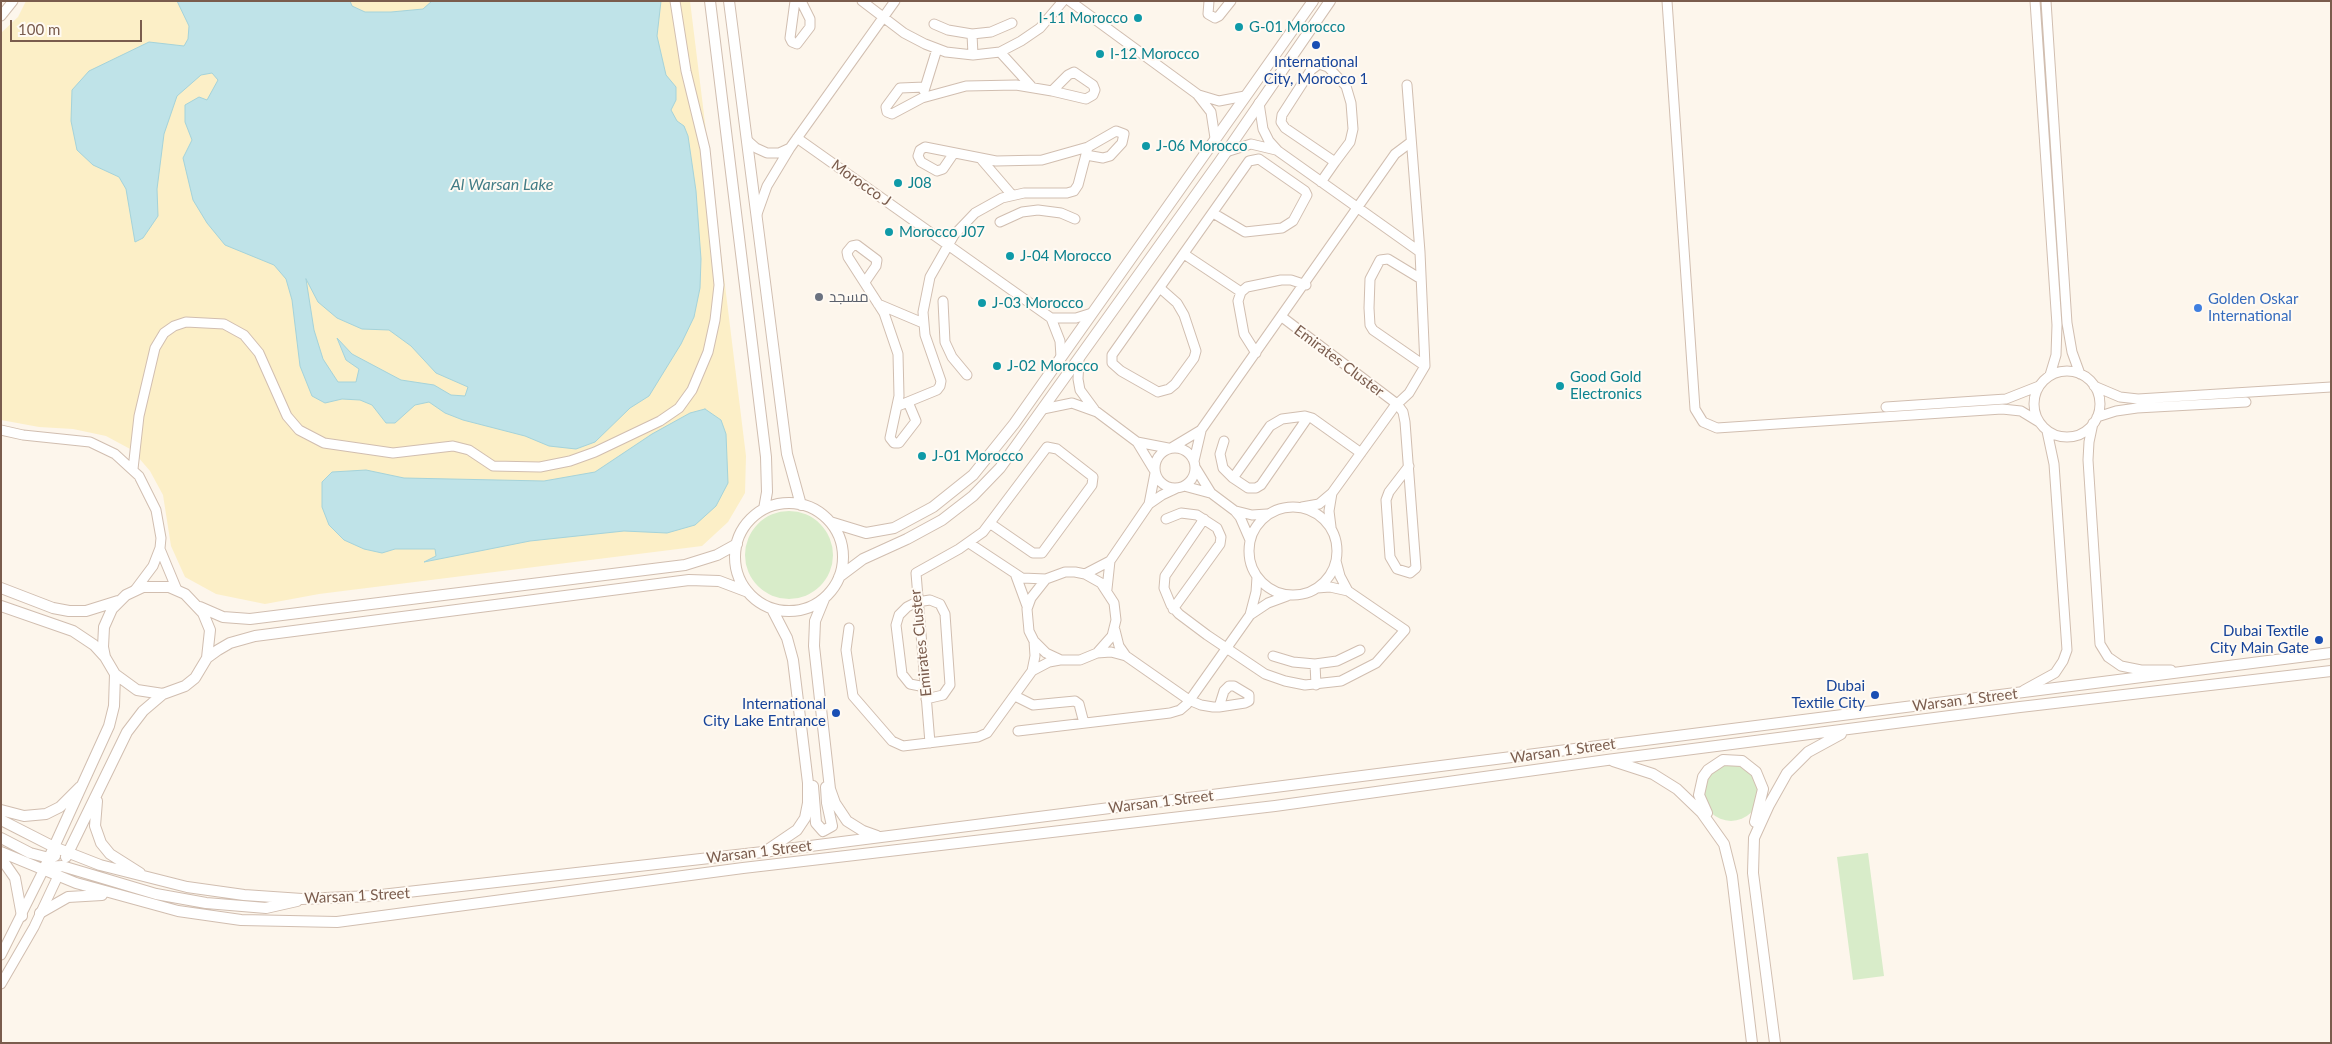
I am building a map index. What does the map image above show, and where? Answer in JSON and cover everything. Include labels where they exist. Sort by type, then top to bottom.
[{"type":"street","points":[[1,16],[13,1]]},
{"type":"street","points":[[133,469],[139,416],[154,348],[164,333],[174,326],[186,322],[224,324],[244,335],[258,353],[287,416],[299,430],[324,443],[393,452],[453,446],[469,450],[493,466],[540,468],[570,461],[595,452],[666,418],[679,408],[695,384],[708,352],[715,320],[719,285],[705,149],[686,71],[675,1]]},
{"type":"street","points":[[710,1],[766,457],[767,483],[764,509]]},
{"type":"street","points":[[730,1],[787,454],[801,505]]},
{"type":"street","points":[[862,1],[909,36],[937,49],[973,55],[1000,52],[1021,41],[1040,28],[1063,1]]},
{"type":"street","points":[[757,216],[767,186],[790,148],[895,1]]},
{"type":"street","points":[[1070,1],[1197,94],[1211,112],[1215,138]]},
{"type":"street","points":[[1209,1],[1208,14],[1215,18],[1219,16],[1231,1]]},
{"type":"street","points":[[879,837],[855,828],[843,816],[832,796],[814,646],[816,621],[824,598],[839,577],[863,559],[933,525],[973,496],[1006,461],[1079,361],[1330,1]]},
{"type":"street","points":[[1667,1],[1695,409],[1702,422],[1717,428],[2002,409],[2021,411],[2055,435],[2072,437],[2088,430],[2095,420],[2116,411],[2137,408],[2246,402]]},
{"type":"street","points":[[1886,407],[2006,399],[2039,386],[2050,375],[2056,354],[2057,331],[2035,1]]},
{"type":"street","points":[[2046,1],[2068,330],[2080,374]]},
{"type":"street","points":[[1299,44],[1301,34],[1312,15],[1310,6]]},
{"type":"street","points":[[824,598],[807,609],[795,611],[772,609],[755,599],[740,580],[736,566],[736,544],[747,524],[764,509],[786,503],[814,509],[830,522],[856,531],[885,531],[903,525],[940,502],[973,475],[1061,357],[1310,6]]},
{"type":"street","points":[[934,24],[948,30],[972,34],[991,32],[1012,23]]},
{"type":"street","points":[[972,34],[973,55]]},
{"type":"street","points":[[922,98],[937,49]]},
{"type":"street","points":[[1000,52],[1031,86]]},
{"type":"street","points":[[1321,182],[1335,162],[1353,136],[1351,103],[1342,80],[1328,66],[1319,64],[1311,70],[1282,115],[1281,122],[1285,128],[1335,162]]},
{"type":"street","points":[[925,87],[900,88],[886,107],[887,112],[892,114],[922,98],[953,88],[980,84],[1031,86],[1052,91]]},
{"type":"street","points":[[1407,85],[1420,252],[1424,366]]},
{"type":"street","points":[[1197,94],[1219,101],[1245,96]]},
{"type":"street","points":[[1259,103],[1263,130],[1269,141],[1278,151],[1420,252]]},
{"type":"street","name":"Morocco J","points":[[797,138],[1051,318]]},
{"type":"street","points":[[747,140],[756,148],[767,153],[779,153],[790,148]]},
{"type":"street","name":"Emirates Cluster","points":[[1194,464],[1201,430],[1306,284],[1395,154],[1411,142]]},
{"type":"street","points":[[1226,152],[1251,144],[1263,145],[1278,151]]},
{"type":"street","points":[[898,406],[937,390],[940,386],[941,381],[928,347],[923,323],[924,300],[935,266],[960,227],[993,202],[1012,194],[1036,192],[1067,193],[1074,191],[1078,185],[1087,151],[1042,160],[1012,162],[981,159],[954,153]]},
{"type":"street","points":[[1160,288],[1176,303],[1184,315],[1196,351],[1194,358],[1175,384],[1169,389],[1158,392],[1120,371],[1112,363],[1112,358],[1160,288],[1249,161],[1255,158],[1299,187],[1307,195],[1291,224],[1282,228],[1245,232],[1213,213]]},
{"type":"street","points":[[981,159],[1012,194]]},
{"type":"street","points":[[1036,192],[1038,210]]},
{"type":"street","points":[[1000,222],[1022,212],[1038,210],[1061,213],[1075,218]]},
{"type":"street","points":[[1184,254],[1241,292]]},
{"type":"street","points":[[1421,279],[1388,260],[1380,260],[1370,279],[1368,308],[1370,325],[1373,330],[1424,366]]},
{"type":"street","points":[[1256,353],[1244,334],[1238,301],[1241,292],[1247,287],[1281,280],[1291,280],[1306,284]]},
{"type":"street","points":[[865,282],[890,328],[898,354],[900,386],[898,406],[890,438],[896,443],[916,420],[908,402]]},
{"type":"street","points":[[943,300],[945,342],[952,357],[967,375]]},
{"type":"street","points":[[878,304],[923,323]]},
{"type":"street","points":[[1061,357],[1058,333],[1051,318],[1076,318],[1092,313]]},
{"type":"street","name":"Emirates Cluster","points":[[1282,317],[1396,404]]},
{"type":"street","points":[[2057,331],[2068,330]]},
{"type":"street","points":[[928,347],[945,342]]},
{"type":"street","points":[[1079,361],[1078,379],[1080,390],[1097,412]]},
{"type":"street","name":"Emirates Cluster","points":[[1235,511],[1252,515],[1268,514],[1285,507],[1302,508],[1319,504],[1332,493],[1396,404],[1406,396],[1424,366]]},
{"type":"street","points":[[2050,375],[2065,371],[2080,374],[2094,386],[2111,394],[2138,399],[2331,387]]},
{"type":"street","points":[[2039,386],[2034,408],[2039,422]]},
{"type":"street","points":[[2094,386],[2099,401],[2089,442],[2088,460],[2100,644],[2114,663],[2128,669],[2191,670]]},
{"type":"street","points":[[1043,409],[1072,402],[1097,412],[1137,442],[1163,485],[1211,493]]},
{"type":"street","points":[[1396,404],[1403,412],[1405,422],[1416,568],[1410,573],[1397,569],[1390,557],[1386,500],[1389,492],[1408,466]]},
{"type":"street","points":[[1232,478],[1272,423],[1282,419],[1308,417],[1361,453]]},
{"type":"street","points":[[1224,441],[1221,448],[1223,468],[1232,478],[1248,488],[1259,487],[1308,417]]},
{"type":"street","points":[[1,430],[23,435],[90,442],[115,454],[133,469],[144,484],[156,510],[160,529],[160,548],[177,590]]},
{"type":"street","name":"Emirates Cluster","points":[[1170,448],[1201,430]]},
{"type":"street","points":[[2014,694],[2050,677],[2059,668],[2067,650],[2054,464],[2048,431]]},
{"type":"street","points":[[1137,442],[1183,449],[1211,493],[1235,511],[1245,524],[1250,540]]},
{"type":"street","points":[[991,524],[1033,553],[1042,553],[1092,485],[1093,477],[1057,449],[1047,447],[991,524],[969,543],[1016,576],[1034,580],[1046,579],[1065,572],[1085,574],[1107,589]]},
{"type":"street","points":[[1149,504],[1159,454],[1170,448]]},
{"type":"street","points":[[1085,574],[1110,561],[1149,504],[1192,478],[1194,464]]},
{"type":"street","points":[[1317,588],[1332,571],[1336,560],[1337,550],[1331,529],[1329,511],[1332,493]]},
{"type":"street","points":[[1302,508],[1319,515],[1331,529]]},
{"type":"street","points":[[1166,519],[1173,515],[1189,513],[1204,519],[1219,531],[1220,544],[1173,609]]},
{"type":"street","points":[[1268,514],[1256,525],[1250,540],[1249,559],[1257,577],[1271,589],[1288,595]]},
{"type":"street","points":[[1018,731],[1170,713],[1180,710],[1189,700],[1226,648],[1250,615],[1268,603],[1288,595],[1303,594],[1317,588],[1330,587],[1348,591],[1405,630],[1384,656],[1365,671],[1342,681],[1316,685],[1295,683],[1275,678],[1226,648],[1173,609],[1164,588],[1165,576],[1204,519]]},
{"type":"street","points":[[830,522],[838,536],[843,552],[839,577]]},
{"type":"street","name":"Emirates Cluster","points":[[930,743],[914,578],[917,571],[969,543]]},
{"type":"street","points":[[135,590],[152,586],[177,590],[198,605],[223,617],[250,619],[685,565],[707,560],[736,544]]},
{"type":"street","points":[[1,588],[53,608],[69,611],[103,607],[119,601],[135,590],[148,575],[160,548]]},
{"type":"street","points":[[1336,560],[1340,576],[1348,591]]},
{"type":"street","points":[[1110,561],[1107,589],[1115,611],[1114,628],[1117,640],[1126,656]]},
{"type":"street","points":[[1016,576],[1023,592],[1027,609],[1029,632],[1034,641],[1046,653],[1061,660]]},
{"type":"street","points":[[1250,615],[1256,592],[1257,577]]},
{"type":"street","points":[[1027,609],[1031,598],[1046,579]]},
{"type":"street","points":[[207,658],[230,644],[255,636],[689,580],[719,581],[748,592]]},
{"type":"street","points":[[925,687],[910,684],[902,674],[896,625],[902,611],[917,602],[930,600],[937,602],[945,614],[950,685],[943,695],[926,699]]},
{"type":"street","points":[[105,657],[103,647],[104,627],[119,601]]},
{"type":"street","points":[[1,984],[40,913],[127,732],[143,711],[163,694],[186,686],[195,678],[207,658],[210,630],[198,605]]},
{"type":"street","points":[[1,606],[73,631],[94,645],[105,657],[115,674],[137,690],[163,694]]},
{"type":"street","points":[[763,852],[793,834],[805,818],[808,784],[792,654],[783,628],[772,609]]},
{"type":"street","points":[[848,628],[847,658],[852,691],[856,701],[895,743],[903,746],[978,737],[987,733],[1032,671],[1035,656],[1034,641]]},
{"type":"street","points":[[1032,671],[1049,662],[1080,660],[1096,653],[1108,642],[1114,628]]},
{"type":"street","points":[[1273,656],[1293,662],[1315,664],[1337,661],[1360,650]]},
{"type":"street","points":[[1096,653],[1112,652],[1126,656],[1189,700],[1201,705],[1219,707]]},
{"type":"street","name":"Warsan 1 Street","points":[[1,820],[54,847],[117,870],[150,879],[215,891],[302,899],[442,890],[763,852],[2331,653]]},
{"type":"street","points":[[1315,664],[1316,685]]},
{"type":"street","name":"Warsan 1 Street","points":[[1,852],[73,882],[178,911],[241,920],[305,923],[369,920],[743,868],[1118,825],[2020,707],[2331,671]]},
{"type":"street","points":[[1,956],[86,781],[112,716],[115,674]]},
{"type":"street","points":[[1015,696],[1033,705],[1075,701],[1079,704],[1084,723]]},
{"type":"street","points":[[1754,838],[1778,787],[1793,766],[1819,745],[1856,729]]},
{"type":"street","points":[[805,757],[814,789],[816,823],[823,831],[832,826],[826,796],[828,773]]},
{"type":"street","points":[[1607,760],[1643,770],[1677,789],[1702,813],[1724,844]]},
{"type":"street","points":[[1752,1043],[1732,876],[1721,835],[1702,804],[1699,795],[1702,777],[1708,770],[1723,760],[1742,761],[1756,772],[1761,780],[1762,798],[1756,819],[1753,873],[1775,1043]]},
{"type":"street","points":[[1,810],[24,816],[46,814],[60,807],[86,781]]},
{"type":"street","points":[[98,794],[96,826],[101,843],[115,858],[150,879]]},
{"type":"street","points":[[1,838],[37,855],[49,858],[68,853]]},
{"type":"street","points":[[37,855],[44,848],[41,840]]},
{"type":"street","points":[[1,858],[15,878],[22,916]]},
{"type":"street","points":[[43,871],[45,867],[62,866],[148,892],[206,903],[266,908],[302,899]]},
{"type":"street","points":[[73,869],[68,873],[73,882]]},
{"type":"street","points":[[40,913],[55,903],[73,896],[116,895]]},
{"type":"green space","points":[[789,511],[806,514],[814,518],[826,530],[830,538],[833,555],[830,572],[826,580],[814,592],[806,596],[789,599],[772,596],[764,592],[752,580],[748,572],[745,555],[748,538],[752,530],[764,518],[772,514]]},
{"type":"green space","points":[[1731,765],[1742,767],[1751,773],[1757,782],[1759,793],[1757,804],[1751,813],[1742,819],[1731,821],[1720,819],[1711,813],[1705,804],[1703,793],[1705,782],[1711,773],[1720,767]]},
{"type":"green space","points":[[1868,853],[1884,976],[1853,980],[1837,857]]},
{"type":"sand","points":[[26,1],[690,1],[746,456],[745,493],[728,522],[702,546],[319,594],[265,604],[216,594],[185,577],[171,546],[163,495],[150,471],[132,450],[106,436],[73,429],[39,427],[1,420],[1,33],[18,17]]},
{"type":"water","name":"Al Warsan Lake","points":[[177,1],[350,1],[352,6],[365,12],[391,12],[423,9],[432,1],[661,1],[657,36],[666,75],[676,87],[676,100],[671,110],[677,121],[684,126],[688,136],[696,191],[701,259],[700,288],[694,317],[681,344],[649,396],[630,408],[595,442],[576,449],[549,446],[525,436],[463,420],[445,413],[429,402],[415,405],[395,423],[386,423],[372,405],[360,400],[342,399],[325,403],[312,396],[300,366],[292,300],[286,279],[274,265],[225,245],[207,223],[193,200],[183,158],[192,140],[185,122],[185,105],[199,97],[207,100],[218,80],[212,73],[201,75],[177,96],[164,134],[157,189],[158,216],[143,238],[135,242],[126,189],[119,177],[93,165],[77,150],[71,121],[72,90],[89,71],[149,42],[184,46],[188,39],[189,26]],"holes":[[[306,279],[318,302],[337,318],[362,329],[389,330],[411,346],[436,373],[468,387],[465,396],[451,395],[434,385],[401,380],[352,354],[337,338],[346,360],[359,369],[356,382],[338,382],[323,359],[314,330]]]},
{"type":"water","points":[[705,409],[721,420],[726,434],[728,483],[716,506],[695,525],[667,533],[624,531],[530,541],[424,562],[436,556],[435,549],[395,549],[382,553],[364,549],[344,540],[329,525],[322,507],[322,482],[332,472],[366,470],[404,478],[544,481],[595,472],[652,434],[690,413]]},
{"type":"place","name":"I-11 Morocco","points":[[1138,18]]},
{"type":"place","name":"G-01 Morocco","points":[[1239,27]]},
{"type":"place","name":"International City, Morocco 1","points":[[1316,45]]},
{"type":"place","name":"I-12 Morocco","points":[[1100,54]]},
{"type":"place","name":"J-06 Morocco","points":[[1146,146]]},
{"type":"place","name":"J08","points":[[898,183]]},
{"type":"place","name":"Morocco J07","points":[[889,232]]},
{"type":"place","name":"J-04 Morocco","points":[[1010,256]]},
{"type":"place","name":"مسجد","points":[[819,297]]},
{"type":"place","name":"J-03 Morocco","points":[[982,303]]},
{"type":"place","name":"Golden Oskar International","points":[[2198,308]]},
{"type":"place","name":"J-02 Morocco","points":[[997,366]]},
{"type":"place","name":"Good Gold Electronics","points":[[1560,386]]},
{"type":"place","name":"J-01 Morocco","points":[[922,456]]},
{"type":"place","name":"Dubai Textile City Main Gate","points":[[2319,640]]},
{"type":"place","name":"Dubai Textile City","points":[[1875,695]]},
{"type":"place","name":"International City Lake Entrance","points":[[836,713]]}]
